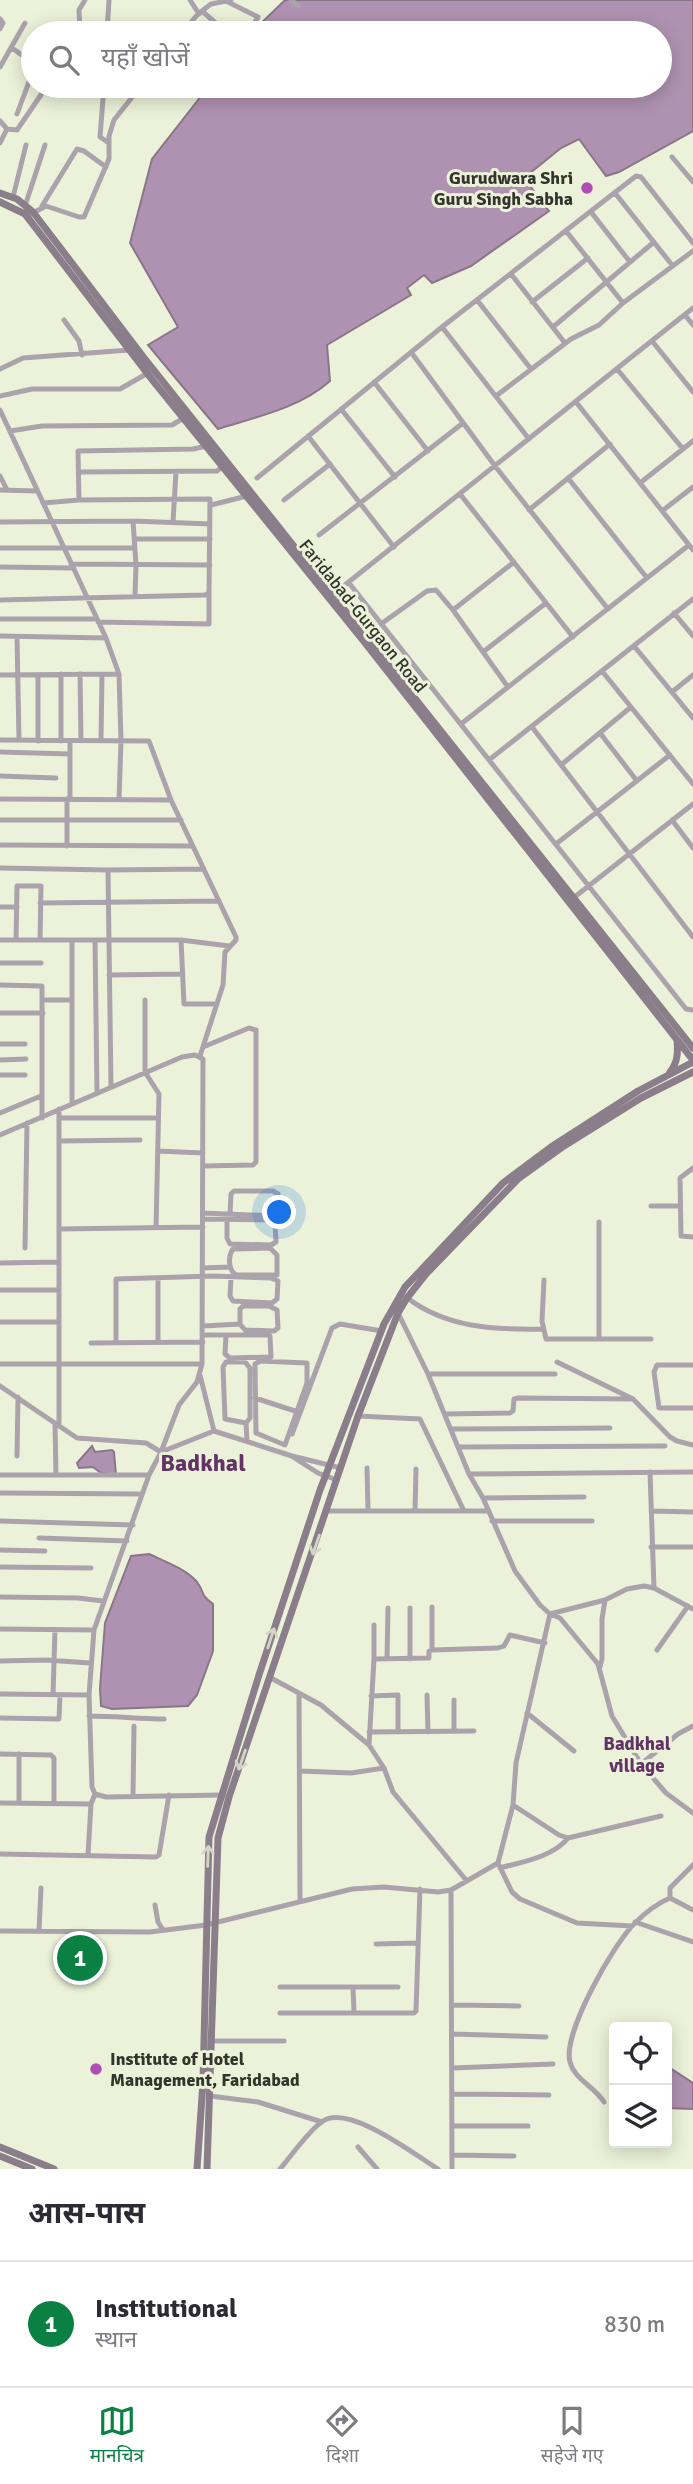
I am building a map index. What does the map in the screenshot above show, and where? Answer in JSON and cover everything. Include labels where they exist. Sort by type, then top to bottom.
[{"type":"street","points":[[79,21],[79,10],[85,0]]},
{"type":"street","points":[[108,21],[109,0]]},
{"type":"street","points":[[190,0],[212,21]]},
{"type":"street","points":[[291,0],[298,6]]},
{"type":"street","points":[[192,21],[214,3],[230,1],[258,17],[256,21]]},
{"type":"street","points":[[0,19],[3,23],[0,29]]},
{"type":"street","points":[[0,67],[21,31]]},
{"type":"street","points":[[12,48],[21,54]]},
{"type":"street","points":[[17,114],[23,98]]},
{"type":"street","points":[[0,121],[13,131],[18,128],[39,98]]},
{"type":"street","points":[[103,98],[100,137],[109,143]]},
{"type":"street","points":[[30,215],[41,208],[49,207],[79,217],[84,216],[106,167],[109,136],[114,120],[131,98]]},
{"type":"street","points":[[0,143],[7,129]]},
{"type":"street","points":[[13,197],[26,145]]},
{"type":"street","points":[[25,206],[46,145]]},
{"type":"street","points":[[41,208],[77,149],[106,167]]},
{"type":"street","points":[[671,157],[693,182]]},
{"type":"street","points":[[257,478],[442,327],[639,176],[693,243]]},
{"type":"street","name":"Faridabad-Gurgaon Road","points":[[0,193],[13,197],[25,206],[129,350],[245,490]]},
{"type":"street","points":[[615,193],[672,265]]},
{"type":"street","name":"Faridabad-Gurgaon Road","points":[[0,202],[30,215],[678,1035],[693,1061]]},
{"type":"street","points":[[591,212],[630,262]]},
{"type":"street","points":[[566,231],[623,303]]},
{"type":"street","points":[[553,327],[654,242]]},
{"type":"street","points":[[496,396],[565,343],[599,325],[623,303],[693,251]]},
{"type":"street","points":[[533,302],[588,258]]},
{"type":"street","points":[[510,274],[565,343]]},
{"type":"street","points":[[477,300],[531,369]]},
{"type":"street","points":[[332,596],[693,308]]},
{"type":"street","points":[[685,315],[693,326]]},
{"type":"street","points":[[64,320],[79,341],[82,355]]},
{"type":"street","points":[[442,327],[529,439]]},
{"type":"street","points":[[653,341],[693,392]]},
{"type":"street","points":[[0,369],[23,358],[129,350]]},
{"type":"street","points":[[411,352],[495,466],[608,609]]},
{"type":"street","points":[[617,369],[683,449]]},
{"type":"street","points":[[0,396],[32,389],[120,389],[148,373]]},
{"type":"street","points":[[374,382],[428,451]]},
{"type":"street","points":[[461,724],[647,578],[691,548],[576,402]]},
{"type":"street","points":[[341,409],[395,477]]},
{"type":"street","points":[[0,410],[106,638],[119,674],[119,799]]},
{"type":"street","points":[[10,431],[43,426],[172,425],[184,418]]},
{"type":"street","points":[[319,535],[463,423]]},
{"type":"street","points":[[308,436],[394,547]]},
{"type":"street","points":[[640,483],[693,441]]},
{"type":"street","points":[[529,510],[610,444]]},
{"type":"street","points":[[79,500],[78,451],[193,449],[207,446]]},
{"type":"street","points":[[284,500],[330,464]]},
{"type":"street","points":[[79,472],[217,471],[223,466]]},
{"type":"street","points":[[173,522],[176,472]]},
{"type":"street","points":[[0,476],[4,490],[37,491]]},
{"type":"street","points":[[568,478],[647,578]]},
{"type":"street","points":[[662,511],[693,487]]},
{"type":"street","points":[[211,505],[245,490]]},
{"type":"street","points":[[460,494],[573,636]]},
{"type":"street","points":[[0,618],[209,624],[210,499],[79,500],[43,503]]},
{"type":"street","points":[[0,522],[134,521],[210,524]]},
{"type":"street","points":[[134,521],[135,596]]},
{"type":"street","points":[[135,539],[210,539]]},
{"type":"street","points":[[0,548],[135,548]]},
{"type":"street","points":[[453,610],[514,562]]},
{"type":"street","points":[[0,567],[210,565]]},
{"type":"street","points":[[349,583],[686,1009],[693,1010]]},
{"type":"street","points":[[381,624],[432,590],[436,590],[508,687]]},
{"type":"street","points":[[0,600],[209,593]]},
{"type":"street","points":[[489,760],[693,598]]},
{"type":"street","points":[[483,652],[546,603]]},
{"type":"street","points":[[674,613],[693,636]]},
{"type":"street","points":[[0,636],[106,638]]},
{"type":"street","points":[[17,637],[19,740]]},
{"type":"street","points":[[634,646],[693,718]]},
{"type":"street","points":[[602,671],[693,784]]},
{"type":"street","points":[[61,674],[61,741]]},
{"type":"street","points":[[80,674],[81,741]]},
{"type":"street","points":[[101,741],[102,674]]},
{"type":"street","points":[[0,675],[119,674]]},
{"type":"street","points":[[38,675],[38,741]]},
{"type":"street","points":[[672,692],[693,676]]},
{"type":"street","points":[[561,765],[631,707]]},
{"type":"street","points":[[531,727],[693,937]]},
{"type":"street","points":[[600,733],[637,781]]},
{"type":"street","points":[[0,740],[149,741],[172,800],[236,937],[225,953],[223,985],[200,1056]]},
{"type":"street","points":[[67,846],[70,741]]},
{"type":"street","points":[[0,752],[70,754]]},
{"type":"street","points":[[556,844],[670,755]]},
{"type":"street","points":[[0,776],[56,778]]},
{"type":"street","points":[[0,799],[172,800]]},
{"type":"street","points":[[571,900],[693,804]]},
{"type":"street","points":[[0,820],[181,820]]},
{"type":"street","points":[[672,820],[693,848]]},
{"type":"street","points":[[0,845],[193,846]]},
{"type":"street","points":[[0,868],[204,869]]},
{"type":"street","points":[[108,870],[111,1086]]},
{"type":"street","points":[[16,940],[17,886],[41,886],[40,940]]},
{"type":"street","points":[[40,903],[219,901]]},
{"type":"street","points":[[0,906],[17,907]]},
{"type":"street","points":[[0,940],[181,940],[229,946]]},
{"type":"street","points":[[72,940],[72,1104]]},
{"type":"street","points":[[95,940],[97,1092]]},
{"type":"street","points":[[181,940],[184,1004],[217,1004]]},
{"type":"street","points":[[0,963],[41,964]]},
{"type":"street","points":[[109,975],[183,974]]},
{"type":"street","points":[[0,985],[42,986],[42,1118]]},
{"type":"street","points":[[43,1000],[72,1000]]},
{"type":"street","points":[[145,1000],[145,1072],[159,1094],[156,1228]]},
{"type":"street","points":[[0,1013],[43,1013]]},
{"type":"street","points":[[203,1047],[249,1028],[256,1030],[256,1162],[253,1165],[203,1166]]},
{"type":"street","points":[[667,1075],[676,1064],[678,1035],[693,1040]]},
{"type":"street","name":"Faridabad-Gurgaon Road","points":[[678,1035],[693,1048]]},
{"type":"street","points":[[0,1044],[25,1044]]},
{"type":"street","points":[[0,1135],[182,1057],[200,1056]]},
{"type":"street","points":[[200,1056],[204,1062],[203,1338],[200,1375],[214,1431]]},
{"type":"street","points":[[0,1060],[26,1059]]},
{"type":"street","points":[[226,1795],[259,1675],[326,1476],[382,1331],[404,1295],[465,1221],[503,1183],[551,1147],[638,1091],[693,1061]]},
{"type":"street","points":[[207,2169],[211,2041],[209,1837],[271,1678],[358,1416],[404,1295],[518,1179],[564,1146],[641,1098],[693,1072]]},
{"type":"street","points":[[0,1075],[25,1075]]},
{"type":"street","points":[[0,1114],[41,1097]]},
{"type":"street","points":[[55,1475],[59,1364],[59,1109]]},
{"type":"street","points":[[59,1118],[158,1118]]},
{"type":"street","points":[[25,1248],[27,1123]]},
{"type":"street","points":[[59,1141],[141,1140]]},
{"type":"street","points":[[158,1151],[203,1153]]},
{"type":"street","points":[[693,1168],[680,1178],[679,1206],[681,1236],[693,1237]]},
{"type":"street","points":[[203,1216],[228,1217],[270,1220],[275,1223],[276,1242],[271,1245],[230,1244],[226,1238],[228,1217],[231,1194],[234,1191],[273,1191],[278,1194],[278,1216],[228,1217]]},
{"type":"street","points":[[651,1206],[679,1206]]},
{"type":"street","points":[[599,1222],[599,1339]]},
{"type":"street","points":[[59,1228],[203,1227]]},
{"type":"street","points":[[270,1248],[277,1255],[278,1273],[274,1276],[236,1275],[230,1267],[233,1249],[270,1248]]},
{"type":"street","points":[[0,1263],[59,1262]]},
{"type":"street","points":[[202,1268],[230,1267]]},
{"type":"street","points":[[116,1342],[116,1279],[230,1278],[276,1279],[277,1299],[272,1303],[233,1301],[230,1296],[230,1278]]},
{"type":"street","points":[[158,1279],[158,1342]]},
{"type":"street","points":[[544,1280],[545,1339],[651,1339]]},
{"type":"street","points":[[0,1290],[59,1290]]},
{"type":"street","points":[[404,1295],[436,1314],[464,1325],[543,1329]]},
{"type":"street","points":[[243,1306],[270,1306],[277,1310],[276,1331],[244,1330],[240,1324],[240,1309],[243,1306]]},
{"type":"street","points":[[398,1313],[428,1374],[469,1474],[483,1498],[515,1571],[540,1605],[573,1631],[600,1667],[612,1716],[641,1764],[666,1793],[693,1813]]},
{"type":"street","points":[[0,1322],[59,1322]]},
{"type":"street","points":[[203,1326],[240,1324]]},
{"type":"street","points":[[285,1453],[299,1413],[307,1383],[306,1362],[257,1362],[256,1433],[282,1445],[286,1444],[299,1413],[332,1328],[340,1324],[382,1331]]},
{"type":"street","points":[[91,1343],[158,1342],[226,1335],[270,1336],[271,1357],[230,1358],[225,1354],[226,1335]]},
{"type":"street","points":[[246,1423],[225,1419],[223,1367],[226,1362],[245,1362],[250,1368],[247,1441]]},
{"type":"street","points":[[557,1363],[633,1399],[670,1437],[693,1445]]},
{"type":"street","points":[[0,1364],[202,1364]]},
{"type":"street","points":[[693,1365],[657,1365],[654,1372],[659,1408],[693,1408]]},
{"type":"street","points":[[428,1374],[555,1374]]},
{"type":"street","points":[[88,1855],[90,1804],[95,1794],[92,1787],[89,1716],[94,1630],[133,1525],[141,1494],[179,1405],[200,1375]]},
{"type":"street","points":[[0,1386],[77,1438],[146,1443],[161,1452]]},
{"type":"street","points":[[17,1456],[18,1397]]},
{"type":"street","points":[[255,1398],[299,1413]]},
{"type":"street","points":[[446,1414],[510,1413],[513,1411],[514,1399],[518,1398],[633,1399]]},
{"type":"street","points":[[358,1416],[420,1419],[464,1511]]},
{"type":"street","points":[[452,1429],[610,1428]]},
{"type":"street","points":[[161,1452],[214,1431],[285,1453],[337,1480]]},
{"type":"street","points":[[460,1447],[665,1446]]},
{"type":"street","points":[[292,1456],[341,1468]]},
{"type":"street","points":[[367,1468],[368,1511]]},
{"type":"street","points":[[415,1511],[416,1469]]},
{"type":"street","points":[[650,1472],[654,1588]]},
{"type":"street","points":[[469,1474],[693,1472]]},
{"type":"street","points":[[0,1475],[149,1475]]},
{"type":"street","points":[[0,1493],[141,1494]]},
{"type":"street","points":[[483,1498],[584,1497]]},
{"type":"street","points":[[327,1511],[489,1511]]},
{"type":"street","points":[[651,1511],[693,1512]]},
{"type":"street","points":[[0,1521],[133,1525]]},
{"type":"street","points":[[492,1521],[592,1521]]},
{"type":"street","points":[[39,1538],[127,1541]]},
{"type":"street","points":[[651,1547],[693,1548]]},
{"type":"street","points":[[0,1550],[45,1551]]},
{"type":"street","points":[[0,1567],[91,1568]]},
{"type":"street","points":[[550,1614],[606,1600],[627,1589],[644,1586],[654,1588],[691,1607],[657,1650]]},
{"type":"street","points":[[0,1597],[103,1601]]},
{"type":"street","points":[[600,1667],[603,1659],[603,1610],[606,1600]]},
{"type":"street","points":[[374,1659],[429,1658],[429,1651],[432,1650],[432,1607]]},
{"type":"street","points":[[387,1660],[388,1608]]},
{"type":"street","points":[[410,1608],[410,1659]]},
{"type":"street","points":[[550,1614],[516,1763],[513,1805],[499,1865],[512,1892],[520,1899],[577,1923],[634,1924],[693,1942]]},
{"type":"street","points":[[369,1745],[374,1625]]},
{"type":"street","points":[[0,1629],[94,1630]]},
{"type":"street","points":[[52,1695],[55,1630]]},
{"type":"street","points":[[432,1650],[498,1648],[504,1646],[509,1635],[545,1643]]},
{"type":"street","points":[[0,1661],[54,1660],[90,1663]]},
{"type":"street","points":[[271,1678],[321,1705],[369,1745],[384,1768],[393,1791],[466,1880]]},
{"type":"street","points":[[0,1694],[89,1695]]},
{"type":"street","points":[[299,1694],[300,1901]]},
{"type":"street","points":[[0,1718],[59,1719],[60,1695]]},
{"type":"street","points":[[371,1696],[398,1695],[398,1732]]},
{"type":"street","points":[[428,1695],[428,1732]]},
{"type":"street","points":[[454,1700],[454,1731]]},
{"type":"street","points":[[527,1713],[573,1751]]},
{"type":"street","points":[[89,1716],[164,1719]]},
{"type":"street","points":[[134,1726],[134,1796]]},
{"type":"street","points":[[641,1764],[678,1734],[693,1726]]},
{"type":"street","points":[[369,1732],[474,1731]]},
{"type":"street","points":[[0,1754],[51,1755],[54,1758],[54,1803]]},
{"type":"street","points":[[19,1754],[19,1803]]},
{"type":"street","points":[[299,1771],[351,1773],[384,1768]]},
{"type":"street","points":[[95,1794],[106,1797],[226,1795]]},
{"type":"street","points":[[0,1854],[158,1856],[169,1795]]},
{"type":"street","points":[[0,1803],[90,1804]]},
{"type":"street","points":[[513,1805],[568,1838]]},
{"type":"street","points":[[0,1931],[163,1930],[210,1924],[352,1889],[384,1887],[438,1892],[451,1890],[499,1865],[539,1857],[568,1838],[661,1816]]},
{"type":"street","points":[[670,1898],[670,1888],[693,1865]]},
{"type":"street","points":[[39,1931],[41,1888]]},
{"type":"street","points":[[280,2013],[416,2011],[421,1889]]},
{"type":"street","points":[[451,1890],[454,2126],[452,2169]]},
{"type":"street","points":[[670,1898],[693,1910]]},
{"type":"street","points":[[604,2102],[570,2064],[571,2033],[599,1976],[634,1924],[670,1898]]},
{"type":"street","points":[[155,1905],[158,1922],[163,1930]]},
{"type":"street","points":[[197,2169],[210,1924]]},
{"type":"street","points":[[376,1944],[418,1943]]},
{"type":"street","points":[[280,1987],[398,1987]]},
{"type":"street","points":[[353,1987],[354,2012]]},
{"type":"street","points":[[453,2005],[519,2006]]},
{"type":"street","points":[[452,2034],[546,2037]]},
{"type":"street","points":[[211,2041],[284,2041]]},
{"type":"street","points":[[453,2068],[553,2064]]},
{"type":"street","points":[[453,2094],[549,2095]]},
{"type":"street","points":[[210,2096],[258,2102],[322,2122]]},
{"type":"street","points":[[280,2169],[322,2122],[338,2116],[362,2123],[438,2169]]},
{"type":"street","points":[[200,2121],[209,2122]]},
{"type":"street","points":[[454,2126],[528,2126]]},
{"type":"street","points":[[0,2147],[54,2169]]},
{"type":"street","points":[[358,2147],[377,2169]]},
{"type":"street","points":[[453,2155],[514,2157]]},
{"type":"street","points":[[0,2156],[32,2169]]},
{"type":"shaded area","points":[[285,0],[693,0],[693,131],[619,172],[606,176],[579,139],[561,148],[524,178],[549,211],[471,266],[432,283],[424,275],[407,288],[411,295],[327,345],[330,381],[318,390],[277,411],[218,429],[148,345],[178,327],[130,243],[152,159],[200,98],[672,98],[672,21],[263,21]]},
{"type":"shaded area","points":[[92,1446],[95,1452],[114,1452],[116,1475],[101,1473],[93,1467],[79,1468],[77,1463]]},
{"type":"shaded area","points":[[149,1554],[187,1573],[213,1604],[213,1651],[197,1695],[188,1706],[112,1709],[101,1706],[105,1623],[131,1556]]},
{"type":"shaded area","points":[[672,2069],[693,2083],[693,2109],[672,2108]]},
{"type":"place","name":"Gurudwara Shri Guru Singh Sabha","points":[[587,188]]},
{"type":"place","name":"Institutional","points":[[80,1958]]},
{"type":"place","name":"Institute of Hotel Management, Faridabad","points":[[96,2069]]},
{"type":"district","name":"Badkhal","points":[[203,1463]]},
{"type":"district","name":"Badkhal village","points":[[637,1755]]}]
